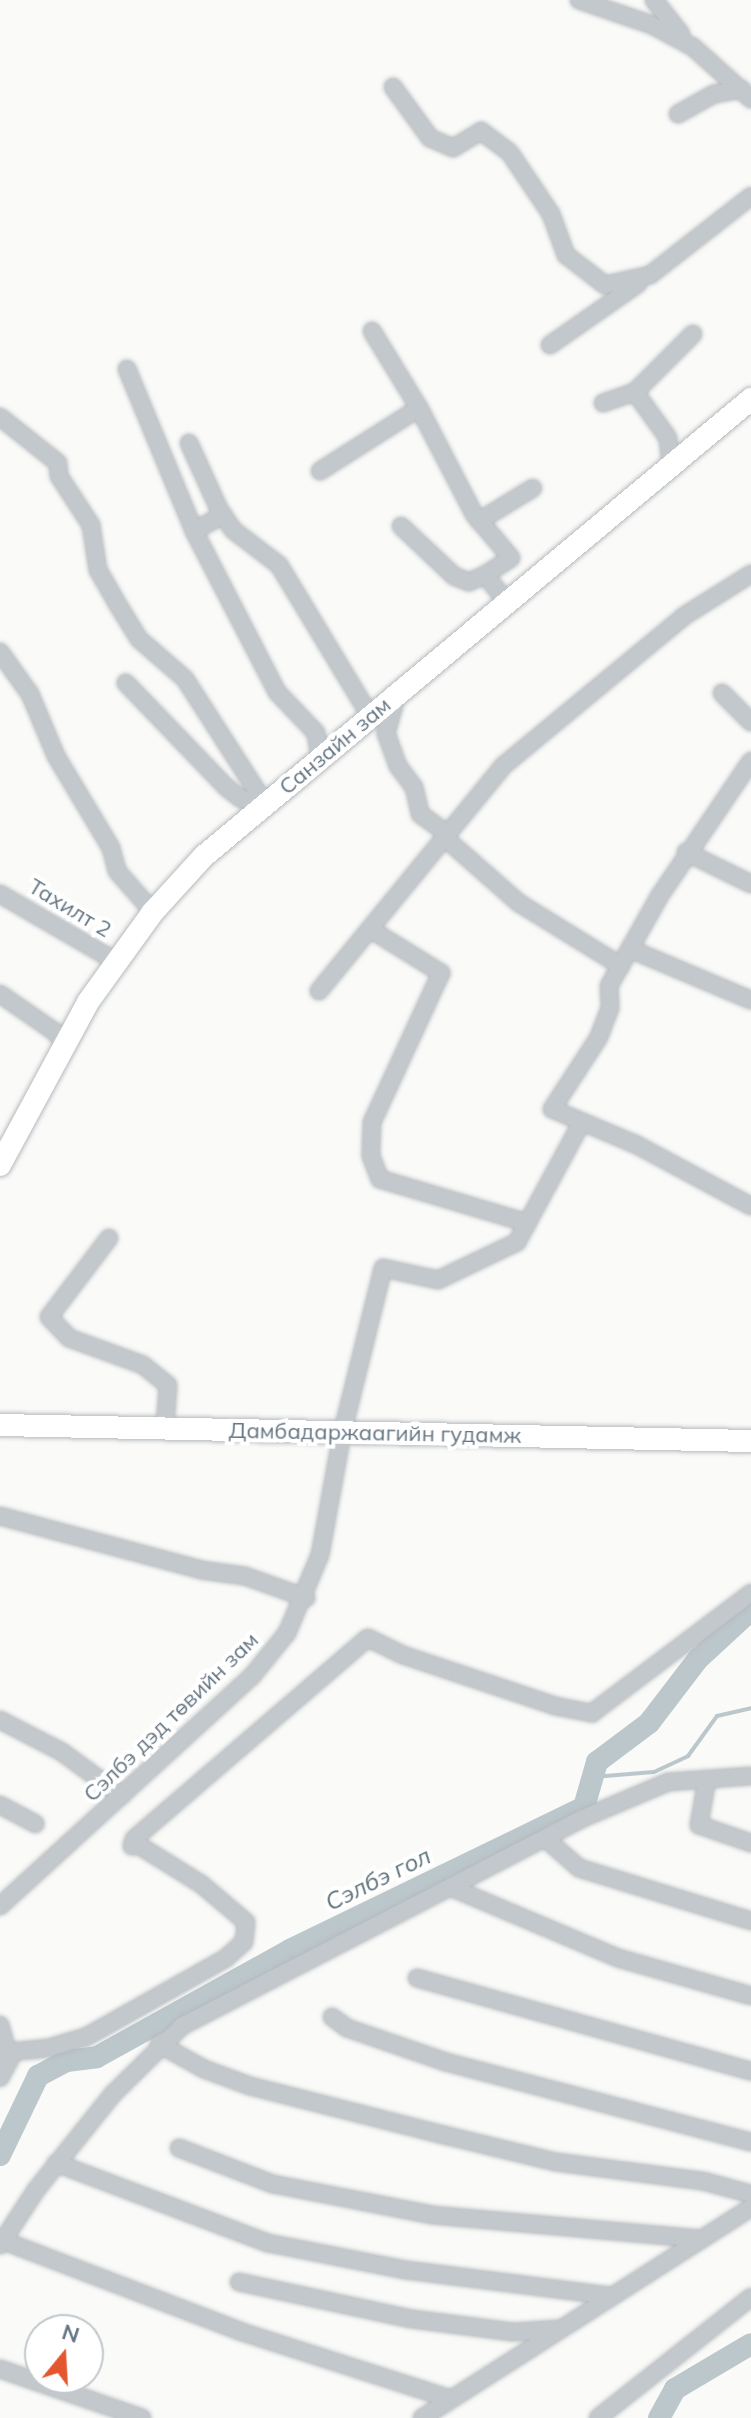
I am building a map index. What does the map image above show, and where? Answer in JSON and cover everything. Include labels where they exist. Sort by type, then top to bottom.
[{"type":"main road","name":"Санзайн зам","points":[[0,1165],[65,1045],[117,962],[153,912],[204,856],[750,400]]},
{"type":"main road","name":"Дамбадаржаагийн гудамж","points":[[0,1425],[751,1441]]},
{"type":"street","points":[[579,0],[652,25],[693,47]]},
{"type":"street","points":[[654,0],[693,47],[746,94]]},
{"type":"street","points":[[393,87],[430,138],[453,148],[481,131],[510,153],[537,189],[566,255],[587,276],[605,285],[650,275]]},
{"type":"street","points":[[678,114],[714,94],[746,94]]},
{"type":"street","points":[[550,345],[650,275],[751,196]]},
{"type":"street","points":[[372,331],[419,408],[479,521],[511,558],[469,582],[454,576],[401,526]]},
{"type":"street","points":[[603,403],[635,392],[693,334]]},
{"type":"street","points":[[127,369],[194,531],[277,692],[316,733],[320,759]]},
{"type":"street","points":[[635,392],[668,438],[671,464]]},
{"type":"street","points":[[320,471],[419,408]]},
{"type":"street","points":[[0,417],[58,463],[59,476],[91,525],[98,570],[115,600],[139,639],[185,679],[266,805]]},
{"type":"street","points":[[189,443],[223,515],[233,530],[279,565],[370,716]]},
{"type":"street","points":[[479,521],[533,488]]},
{"type":"street","points":[[194,531],[223,515]]},
{"type":"street","points":[[319,991],[503,766],[552,722],[684,616],[751,574]]},
{"type":"street","points":[[485,575],[506,601]]},
{"type":"street","points":[[0,652],[30,694],[56,756],[111,848],[117,871],[153,912]]},
{"type":"street","points":[[126,683],[227,788],[240,798],[266,805]]},
{"type":"street","points":[[398,693],[386,733],[398,766],[414,787],[420,814],[519,903],[621,966]]},
{"type":"street","points":[[722,693],[751,722]]},
{"type":"street","points":[[751,761],[686,852],[630,949],[609,986],[610,1008],[599,1037],[552,1109],[751,1206]]},
{"type":"street","points":[[686,852],[751,884]]},
{"type":"street","name":"Тахилт 2","points":[[0,894],[117,962]]},
{"type":"street","points":[[370,929],[441,973],[372,1122],[371,1156],[380,1179],[528,1223],[582,1122]]},
{"type":"street","points":[[630,949],[751,1000]]},
{"type":"street","points":[[0,994],[55,1032],[65,1045]]},
{"type":"street","name":"Сэлбэ дэд төвийн зам","points":[[0,1906],[259,1669],[306,1598],[325,1536],[342,1434],[383,1268],[438,1280],[517,1242],[528,1223]]},
{"type":"street","points":[[109,1238],[49,1317],[69,1338],[143,1365],[168,1385],[165,1428]]},
{"type":"street","points":[[0,1516],[201,1570],[245,1576],[306,1598]]},
{"type":"street","points":[[9,2052],[49,2048],[86,2037],[226,1958],[244,1942],[246,1922],[233,1910],[201,1884],[132,1843],[368,1638],[403,1655],[555,1706],[592,1713],[751,1593]]},
{"type":"street","points":[[0,1720],[62,1752],[122,1796]]},
{"type":"street","points":[[451,2399],[242,2332],[2,2243],[56,2163],[159,2044],[233,1997],[547,1840],[581,1819],[668,1782],[751,1776]]},
{"type":"street","points":[[707,1779],[699,1825],[751,1843]]},
{"type":"street","points":[[0,1805],[35,1824]]},
{"type":"street","points":[[547,1840],[579,1868],[751,1921]]},
{"type":"street","points":[[450,1887],[618,1958],[751,1996]]},
{"type":"street","points":[[417,1978],[751,2071]]},
{"type":"street","points":[[332,2017],[347,2028],[446,2062],[751,2142]]},
{"type":"street","points":[[0,2025],[9,2052],[0,2078]]},
{"type":"street","points":[[159,2044],[204,2069],[250,2086],[556,2162],[703,2181],[751,2194]]},
{"type":"street","points":[[179,2148],[273,2184],[432,2215],[702,2239]]},
{"type":"street","points":[[56,2163],[268,2243],[406,2270],[612,2296]]},
{"type":"street","points":[[422,2418],[751,2208]]},
{"type":"street","points":[[239,2282],[412,2319],[513,2332],[561,2329]]},
{"type":"street","points":[[598,2418],[751,2297]]},
{"type":"street","points":[[0,2369],[142,2418]]},
{"type":"waterway","name":"Сэлбэ гол","points":[[0,2155],[38,2076],[66,2061],[97,2057],[290,1950],[584,1807],[597,1762],[649,1723],[698,1659],[751,1610]]},
{"type":"waterway","points":[[593,1777],[654,1772],[688,1756],[717,1716],[751,1708]]},
{"type":"waterway","points":[[659,2418],[675,2389],[751,2344]]}]
